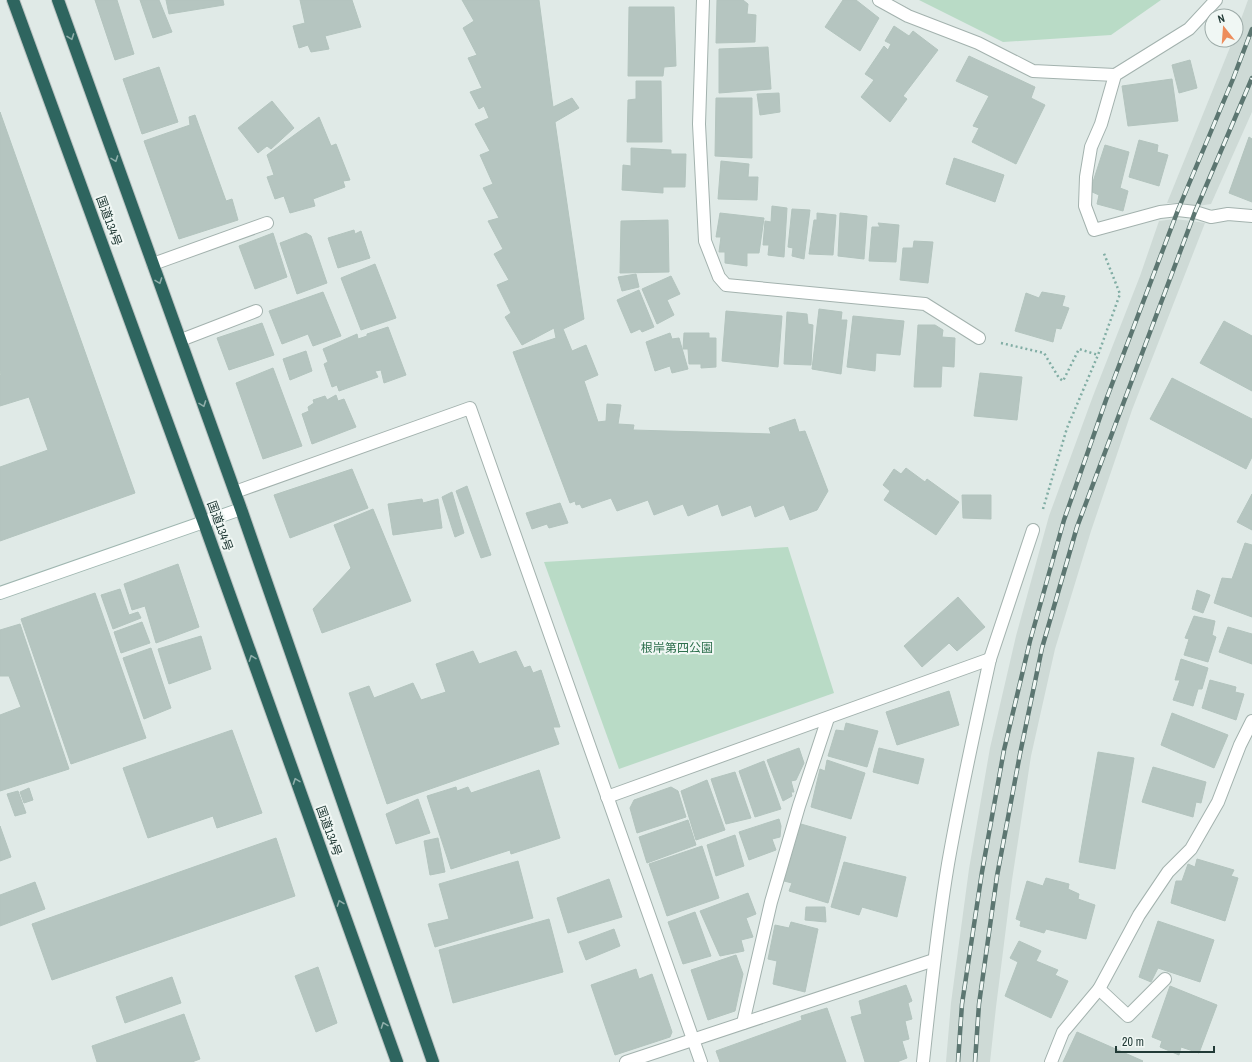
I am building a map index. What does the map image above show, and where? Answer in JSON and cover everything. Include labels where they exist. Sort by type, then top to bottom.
[{"type":"highway","name":"国道134号","points":[[13,0],[204,523],[397,1062]]},
{"type":"highway","name":"国道134号","points":[[58,0],[235,492],[433,1062]]},
{"type":"street","points":[[703,0],[699,124],[705,241],[719,276],[726,285],[925,304],[979,338]]},
{"type":"street","points":[[879,0],[908,16],[978,43],[1033,71],[1115,75],[1189,29],[1216,0]]},
{"type":"street","points":[[1115,75],[1101,124],[1091,147],[1086,177],[1085,206],[1094,230],[1160,212],[1178,210],[1195,212],[1211,217],[1228,214],[1252,216]]},
{"type":"street","points":[[153,264],[267,223]]},
{"type":"street","points":[[181,340],[256,311]]},
{"type":"street","points":[[235,492],[470,408],[701,1062]]},
{"type":"street","points":[[0,593],[241,509]]},
{"type":"street","points":[[923,1062],[934,960],[951,849],[968,756],[990,659],[1033,530]]},
{"type":"street","points":[[607,797],[990,659]]},
{"type":"street","points":[[743,1023],[771,902],[799,806],[828,718]]},
{"type":"street","points":[[1051,1062],[1063,1032],[1099,989],[1143,909],[1168,872],[1191,849],[1218,802],[1240,745],[1252,721]]},
{"type":"street","points":[[626,1062],[934,960]]},
{"type":"street","points":[[1099,989],[1128,1016],[1165,979]]},
{"type":"path","points":[[1033,530],[1044,505],[1067,428],[1098,355],[1120,294],[1094,230]]},
{"type":"path","points":[[979,338],[1044,353],[1059,378],[1063,381],[1079,349],[1098,355]]},
{"type":"shaded area","points":[[1248,0],[1252,0],[1252,112],[1211,204],[1198,206],[1181,203],[1167,203],[1230,48],[1244,48],[1244,11]]},
{"type":"shaded area","points":[[1174,219],[1205,223],[1132,410],[1091,531],[1055,649],[1031,756],[1012,880],[990,1062],[946,1062],[951,1003],[969,869],[990,748],[1016,636],[1049,516],[1093,396],[1140,276],[1159,221]]},
{"type":"green space","points":[[919,0],[1161,0],[1111,35],[1003,42]]},
{"type":"green space","name":"根岸第四公園","points":[[788,547],[834,693],[619,769],[544,562]]},
{"type":"building","points":[[95,0],[117,0],[134,54],[115,60]]},
{"type":"building","points":[[140,0],[159,0],[172,32],[153,38]]},
{"type":"building","points":[[166,0],[223,0],[224,5],[169,14]]},
{"type":"building","points":[[300,0],[352,0],[361,27],[325,36],[329,49],[311,52],[308,45],[299,48],[293,26],[305,23]]},
{"type":"building","points":[[462,0],[539,0],[553,107],[572,98],[579,108],[555,122],[584,319],[563,329],[572,351],[586,345],[598,375],[584,381],[598,422],[606,421],[607,404],[621,405],[618,424],[634,425],[633,430],[771,434],[769,428],[795,419],[799,432],[805,431],[828,491],[817,510],[790,520],[784,505],[755,517],[751,505],[722,516],[718,504],[688,516],[683,504],[654,515],[648,500],[617,511],[611,498],[582,508],[580,504],[576,505],[575,501],[570,503],[513,352],[556,338],[554,328],[522,345],[505,317],[511,313],[497,285],[509,280],[494,254],[503,249],[488,221],[499,218],[483,188],[493,184],[480,155],[490,151],[475,124],[489,118],[484,106],[479,109],[470,92],[482,88],[468,58],[477,55],[463,28],[474,21]]},
{"type":"building","points":[[717,0],[743,0],[748,4],[747,14],[756,15],[755,42],[716,43]]},
{"type":"building","points":[[843,0],[856,0],[879,18],[860,51],[825,27]]},
{"type":"building","points":[[629,7],[674,7],[676,66],[664,67],[663,76],[628,76]]},
{"type":"building","points":[[894,26],[909,36],[913,31],[938,50],[903,96],[907,99],[890,122],[861,97],[874,80],[865,74],[884,46],[888,50],[891,44],[885,41]]},
{"type":"building","points":[[768,47],[771,89],[719,93],[719,49]]},
{"type":"building","points":[[969,56],[1035,87],[1031,98],[1045,105],[1016,164],[972,142],[979,128],[973,126],[989,96],[956,81]]},
{"type":"building","points":[[1190,60],[1197,88],[1179,93],[1172,65]]},
{"type":"building","points":[[159,67],[178,122],[142,134],[123,79]]},
{"type":"building","points":[[1172,79],[1178,121],[1128,126],[1122,86]]},
{"type":"building","points":[[636,81],[661,81],[662,142],[627,142],[628,100],[636,99]]},
{"type":"building","points":[[779,93],[780,112],[760,115],[757,94]]},
{"type":"building","points":[[716,98],[752,98],[752,158],[715,156]]},
{"type":"building","points":[[272,101],[294,128],[271,149],[267,146],[258,153],[238,128]]},
{"type":"building","points":[[0,112],[135,493],[0,541],[0,467],[48,450],[29,397],[0,406]]},
{"type":"building","points":[[195,115],[226,201],[232,199],[238,220],[179,239],[144,141],[190,125],[189,117]]},
{"type":"building","points":[[319,117],[331,146],[336,144],[350,180],[343,181],[345,187],[313,199],[315,206],[290,213],[284,196],[275,199],[267,177],[274,175],[267,155]]},
{"type":"building","points":[[1249,137],[1252,139],[1252,202],[1229,193]]},
{"type":"building","points":[[1139,140],[1158,145],[1157,152],[1168,155],[1159,186],[1129,177]]},
{"type":"building","points":[[1105,145],[1129,152],[1120,188],[1128,191],[1123,211],[1097,204],[1099,195],[1090,191]]},
{"type":"building","points":[[631,148],[671,150],[671,154],[686,154],[685,187],[663,187],[663,193],[622,190],[623,165],[631,166]]},
{"type":"building","points":[[954,158],[1004,175],[995,202],[946,184]]},
{"type":"building","points":[[721,161],[749,164],[748,177],[758,177],[757,200],[718,199]]},
{"type":"building","points":[[772,206],[787,208],[784,257],[768,255],[769,245],[763,245],[765,221],[771,222]]},
{"type":"building","points":[[792,209],[810,210],[804,259],[792,256],[793,248],[788,247]]},
{"type":"building","points":[[720,213],[764,218],[759,253],[747,253],[747,266],[725,263],[725,252],[719,252],[721,237],[716,237]]},
{"type":"building","points":[[817,213],[836,215],[833,255],[809,254],[814,220],[817,220]]},
{"type":"building","points":[[840,213],[867,216],[864,259],[838,256]]},
{"type":"building","points":[[668,220],[669,272],[620,273],[621,221]]},
{"type":"building","points":[[878,223],[899,225],[896,262],[869,261],[872,227],[880,227]]},
{"type":"building","points":[[354,230],[355,234],[361,231],[370,258],[338,268],[328,238]]},
{"type":"building","points":[[273,233],[287,277],[255,289],[239,246]]},
{"type":"building","points":[[306,233],[311,236],[327,283],[297,294],[280,243]]},
{"type":"building","points":[[914,241],[933,242],[928,283],[900,280],[903,248],[913,248]]},
{"type":"building","points":[[375,264],[396,318],[361,330],[341,278]]},
{"type":"building","points":[[636,274],[639,287],[622,291],[618,277]]},
{"type":"building","points":[[671,276],[680,294],[667,300],[674,315],[657,324],[642,289]]},
{"type":"building","points":[[639,290],[654,327],[642,332],[640,329],[631,333],[617,300]]},
{"type":"building","points":[[323,292],[341,336],[313,346],[308,334],[282,344],[269,311]]},
{"type":"building","points":[[1042,292],[1065,296],[1062,306],[1069,308],[1061,329],[1056,328],[1053,342],[1015,331],[1026,293],[1039,298]]},
{"type":"building","points":[[819,309],[842,312],[841,320],[847,320],[841,374],[812,369]]},
{"type":"building","points":[[726,311],[782,316],[778,367],[722,361]]},
{"type":"building","points":[[787,312],[807,314],[808,324],[813,325],[811,365],[784,364]]},
{"type":"building","points":[[853,316],[904,321],[900,355],[876,353],[875,371],[847,367]]},
{"type":"building","points":[[1224,321],[1252,336],[1252,391],[1200,363]]},
{"type":"building","points":[[262,323],[274,355],[229,370],[217,338]]},
{"type":"building","points":[[918,325],[935,325],[943,330],[942,337],[955,338],[954,367],[942,366],[941,387],[914,387]]},
{"type":"building","points":[[388,327],[406,375],[384,383],[381,370],[375,371],[378,377],[339,391],[337,385],[332,387],[324,364],[328,362],[323,349],[357,334],[358,339],[367,336],[367,334]]},
{"type":"building","points":[[670,333],[672,339],[679,338],[688,369],[672,373],[670,366],[655,371],[646,342]]},
{"type":"building","points":[[684,333],[709,333],[709,338],[716,338],[716,367],[701,368],[701,364],[689,364],[688,349],[683,349]]},
{"type":"building","points":[[306,351],[312,371],[290,380],[283,359]]},
{"type":"building","points":[[273,368],[302,446],[263,459],[236,383]]},
{"type":"building","points":[[980,373],[1022,377],[1017,420],[974,416]]},
{"type":"building","points":[[1172,378],[1252,419],[1252,457],[1246,469],[1150,419]]},
{"type":"building","points":[[336,395],[338,401],[344,399],[356,427],[312,444],[302,414],[309,411],[308,407],[314,403],[313,400],[325,396],[327,400]]},
{"type":"building","points":[[906,468],[925,482],[927,479],[959,502],[936,535],[884,500],[890,491],[883,485],[894,469],[901,474]]},
{"type":"building","points":[[352,469],[368,508],[290,538],[274,495]]},
{"type":"building","points":[[467,486],[491,555],[481,558],[456,491]]},
{"type":"building","points":[[452,492],[464,533],[455,537],[442,497]]},
{"type":"building","points":[[1252,494],[1252,530],[1237,522]]},
{"type":"building","points":[[962,495],[991,495],[991,519],[963,518]]},
{"type":"building","points":[[422,499],[423,503],[438,499],[442,528],[393,535],[388,504]]},
{"type":"building","points":[[560,503],[568,523],[549,528],[547,524],[532,529],[526,513]]},
{"type":"building","points":[[373,509],[411,601],[322,633],[313,609],[351,568],[334,525]]},
{"type":"building","points":[[1245,543],[1252,545],[1252,617],[1214,603],[1222,578],[1232,579]]},
{"type":"building","points":[[178,564],[199,627],[156,643],[145,606],[132,610],[124,584]]},
{"type":"building","points":[[120,589],[129,615],[138,612],[141,618],[113,629],[101,595]]},
{"type":"building","points":[[1197,590],[1210,595],[1203,613],[1192,609]]},
{"type":"building","points":[[95,593],[146,738],[71,764],[21,619]]},
{"type":"building","points":[[958,597],[985,627],[957,651],[949,643],[922,667],[904,646]]},
{"type":"building","points":[[1194,616],[1215,621],[1212,635],[1216,637],[1208,662],[1184,655],[1189,639],[1185,638]]},
{"type":"building","points":[[142,622],[150,643],[121,653],[114,632]]},
{"type":"building","points":[[20,624],[69,769],[0,791],[0,715],[21,707],[9,676],[0,676],[0,630]]},
{"type":"building","points":[[1228,627],[1252,634],[1252,664],[1219,652]]},
{"type":"building","points":[[201,636],[211,669],[169,684],[158,649]]},
{"type":"building","points":[[151,648],[171,708],[144,719],[123,658]]},
{"type":"building","points":[[473,651],[479,664],[516,651],[524,668],[530,666],[533,673],[541,670],[560,727],[553,727],[559,744],[387,804],[349,693],[369,686],[374,698],[413,683],[421,700],[446,692],[436,664]]},
{"type":"building","points":[[1181,659],[1208,668],[1202,689],[1198,689],[1193,706],[1173,700],[1180,680],[1175,680]]},
{"type":"building","points":[[1210,680],[1236,687],[1235,692],[1244,694],[1236,720],[1202,708]]},
{"type":"building","points":[[949,691],[959,725],[897,745],[886,712]]},
{"type":"building","points":[[1172,713],[1228,735],[1214,768],[1161,745]]},
{"type":"building","points":[[846,723],[878,731],[867,767],[828,756],[836,730],[844,731]]},
{"type":"building","points":[[232,730],[262,813],[217,828],[213,816],[148,838],[123,768]]},
{"type":"building","points":[[799,748],[804,763],[796,780],[791,781],[794,792],[791,792],[792,796],[783,801],[767,760]]},
{"type":"building","points":[[879,748],[924,759],[918,784],[873,772]]},
{"type":"building","points":[[1098,752],[1134,758],[1115,869],[1079,862]]},
{"type":"building","points":[[827,760],[865,773],[851,819],[811,807],[820,769],[825,771]]},
{"type":"building","points":[[764,761],[781,809],[755,817],[739,771]]},
{"type":"building","points":[[1153,767],[1206,782],[1201,803],[1196,802],[1193,817],[1142,802]]},
{"type":"building","points":[[539,770],[560,838],[511,854],[510,850],[451,869],[427,796],[456,787],[457,791],[468,787],[471,793]]},
{"type":"building","points":[[735,772],[751,818],[726,824],[711,779]]},
{"type":"building","points":[[707,780],[725,830],[696,840],[681,791]]},
{"type":"building","points":[[671,787],[678,791],[686,817],[637,833],[630,808],[634,800]]},
{"type":"building","points":[[29,788],[33,800],[24,803],[20,792]]},
{"type":"building","points":[[18,791],[26,813],[15,816],[7,794]]},
{"type":"building","points":[[418,799],[430,833],[396,844],[386,814]]},
{"type":"building","points":[[779,819],[781,826],[780,837],[772,839],[776,850],[749,860],[739,832]]},
{"type":"building","points":[[688,820],[696,845],[647,863],[639,837]]},
{"type":"building","points":[[801,824],[846,837],[828,903],[789,891],[792,883],[784,881]]},
{"type":"building","points":[[0,826],[11,857],[0,861]]},
{"type":"building","points":[[735,835],[744,866],[716,876],[707,845]]},
{"type":"building","points":[[276,838],[295,896],[52,980],[32,924]]},
{"type":"building","points":[[438,838],[445,872],[430,875],[424,841]]},
{"type":"building","points":[[702,846],[719,898],[667,916],[649,864]]},
{"type":"building","points":[[1197,859],[1234,870],[1231,876],[1238,878],[1225,921],[1171,903],[1176,881],[1182,881],[1188,864],[1195,867]]},
{"type":"building","points":[[518,861],[533,918],[435,947],[428,924],[449,919],[439,884]]},
{"type":"building","points":[[844,862],[906,877],[897,917],[862,907],[859,915],[831,907]]},
{"type":"building","points":[[1046,878],[1069,884],[1068,889],[1079,894],[1078,899],[1095,905],[1086,939],[1046,929],[1044,933],[1020,926],[1021,921],[1016,919],[1027,881],[1043,886]]},
{"type":"building","points":[[609,879],[622,917],[568,933],[557,898]]},
{"type":"building","points":[[35,882],[45,909],[0,926],[0,895]]},
{"type":"building","points":[[748,893],[756,914],[746,918],[753,937],[741,940],[744,951],[720,956],[700,911]]},
{"type":"building","points":[[806,907],[825,907],[826,922],[805,920]]},
{"type":"building","points":[[695,912],[711,956],[683,964],[668,922]]},
{"type":"building","points":[[549,919],[563,972],[453,1003],[439,950]]},
{"type":"building","points":[[1158,921],[1214,940],[1200,982],[1158,968],[1151,982],[1139,977]]},
{"type":"building","points":[[791,922],[818,929],[805,992],[773,984],[777,961],[768,959],[775,925],[789,928]]},
{"type":"building","points":[[614,929],[620,946],[586,960],[579,942]]},
{"type":"building","points":[[1019,941],[1041,951],[1036,961],[1058,970],[1055,975],[1068,981],[1051,1018],[1005,996],[1018,962],[1010,958]]},
{"type":"building","points":[[736,955],[743,974],[735,1011],[708,1020],[691,970]]},
{"type":"building","points":[[318,967],[337,1023],[316,1032],[295,976]]},
{"type":"building","points":[[636,969],[639,979],[652,974],[672,1032],[670,1037],[615,1055],[591,985]]},
{"type":"building","points":[[172,977],[181,1003],[125,1023],[116,997]]},
{"type":"building","points":[[906,985],[912,1001],[908,1003],[912,1019],[905,1021],[909,1039],[902,1041],[907,1058],[897,1062],[865,1062],[851,1017],[862,1014],[859,1001]]},
{"type":"building","points":[[1170,986],[1217,1005],[1199,1053],[1181,1047],[1179,1055],[1160,1047],[1162,1041],[1152,1037]]},
{"type":"building","points":[[827,1008],[846,1062],[720,1062],[716,1051],[802,1020],[801,1016]]},
{"type":"building","points":[[184,1014],[200,1059],[192,1062],[97,1062],[92,1046]]},
{"type":"building","points":[[1077,1032],[1143,1061],[1063,1062]]},
{"type":"railway","points":[[958,1062],[962,1004],[982,872],[1004,750],[1030,641],[1064,520],[1106,400],[1178,210],[1233,79],[1252,29]]},
{"type":"railway","points":[[975,1062],[979,1004],[997,876],[1042,648],[1077,527],[1195,212],[1252,78]]}]
